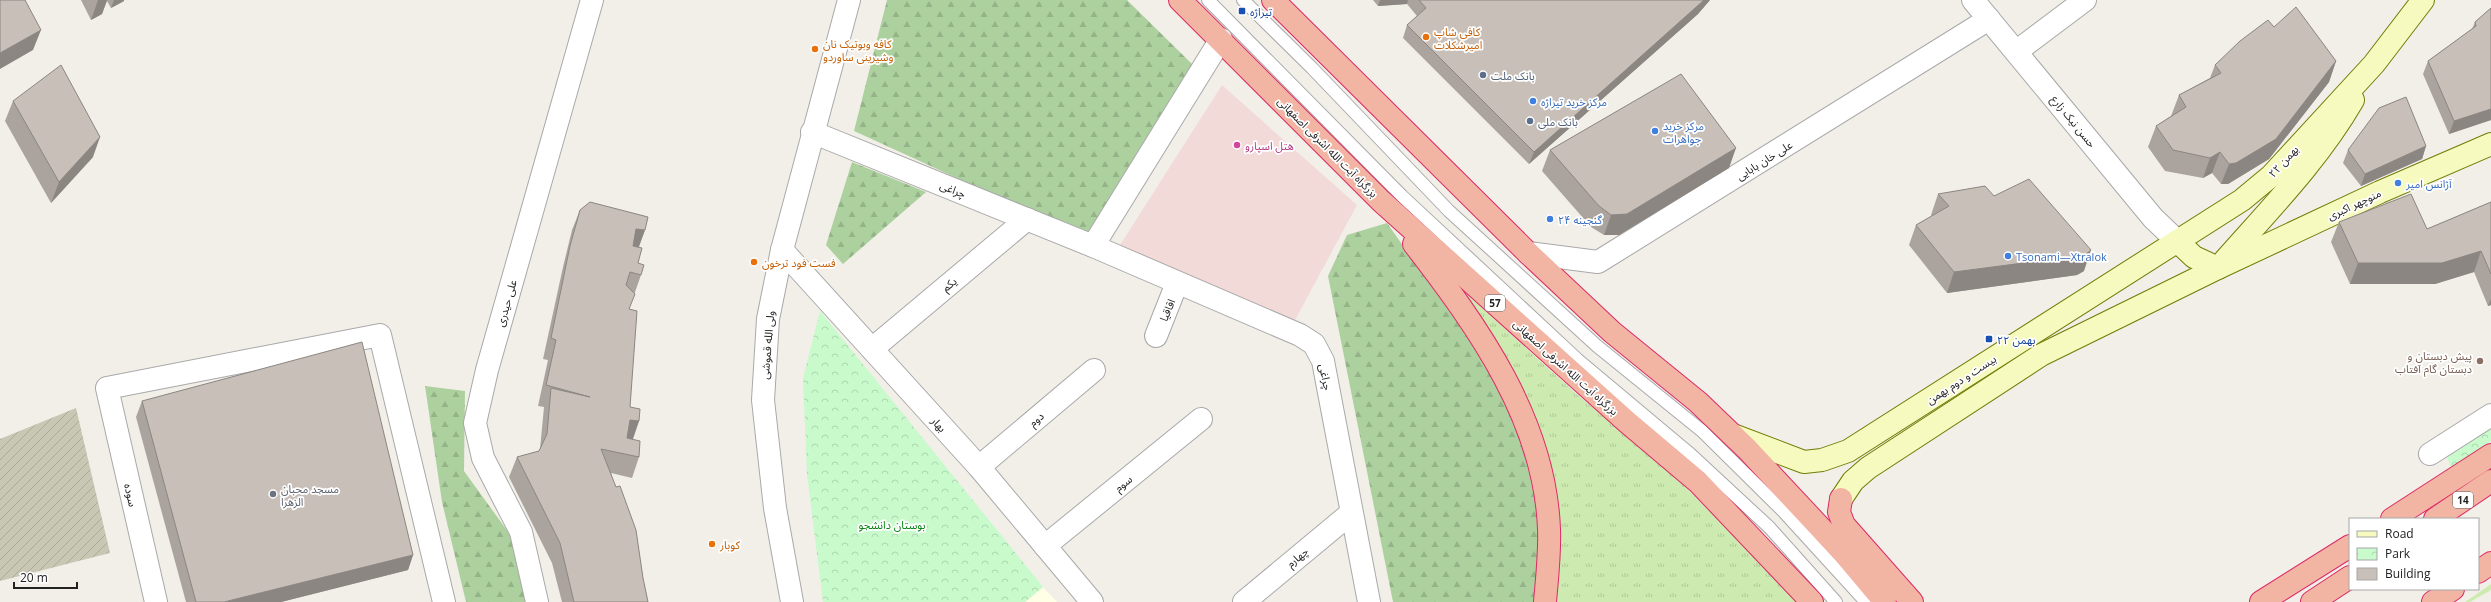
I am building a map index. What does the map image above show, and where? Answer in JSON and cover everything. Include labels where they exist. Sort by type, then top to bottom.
[{"type":"highway","name":"بزرگراه آیت الله اشرفی اصفهانی","points":[[1180,0],[1221,39],[1381,201],[1627,422],[1698,482],[1812,602]]},
{"type":"highway","points":[[1273,0],[1528,253],[1612,332],[1698,402],[1733,435],[1843,552],[1885,602]]},
{"type":"highway","points":[[1381,201],[1446,286],[1472,324],[1499,366],[1518,402],[1539,469],[1549,528],[1549,560],[1545,602]]},
{"type":"highway","points":[[2394,518],[2491,455]]},
{"type":"highway","name":"14","points":[[2436,518],[2491,481]]},
{"type":"highway","points":[[2411,518],[2440,488]]},
{"type":"highway","points":[[1841,499],[1839,512],[1844,525],[1912,602]]},
{"type":"highway","points":[[2261,602],[2349,547]]},
{"type":"highway","points":[[2479,571],[2491,563]]},
{"type":"highway","points":[[2312,602],[2349,578]]},
{"type":"highway","points":[[2433,602],[2451,590]]},
{"type":"main road","name":"۲۲ بهمن","points":[[2177,241],[2242,200],[2271,176],[2374,64],[2423,0]]},
{"type":"main road","name":"۲۲ بهمن","points":[[2218,268],[2303,170],[2344,117],[2374,64]]},
{"type":"main road","name":"منوچهر اکبری","points":[[2218,268],[2380,192],[2491,144]]},
{"type":"main road","points":[[2177,241],[2194,257],[2218,268]]},
{"type":"main road","name":"بیست و دوم بهمن","points":[[1733,435],[1804,462],[1822,460],[1848,451],[2177,241]]},
{"type":"main road","points":[[1841,499],[1853,481],[1868,468],[2041,355],[2218,268]]},
{"type":"street","name":"علی حیدری","points":[[537,602],[521,532],[483,458],[475,424],[489,364],[592,0]]},
{"type":"street","name":"ولی الله قموشی","points":[[792,602],[775,508],[763,400],[768,318],[782,250],[812,132],[849,0]]},
{"type":"street","name":"حسن نیک زارع","points":[[1973,0],[2017,51],[2153,218],[2177,241]]},
{"type":"street","points":[[2017,51],[2085,0]]},
{"type":"street","name":"علی خان بابایی","points":[[1528,253],[1598,262],[1989,19]]},
{"type":"street","points":[[1093,246],[1221,39]]},
{"type":"street","name":"چراغی","points":[[812,132],[1093,246],[1177,284],[1300,335],[1314,344],[1323,361],[1369,602]]},
{"type":"street","name":"یکم","points":[[872,349],[1027,219]]},
{"type":"street","name":"بهار","points":[[782,250],[979,467],[1092,602]]},
{"type":"street","name":"اقاقیا","points":[[1156,336],[1177,284]]},
{"type":"street","name":"سوده","points":[[156,602],[106,388],[380,335],[444,602]]},
{"type":"street","name":"دوم","points":[[979,467],[1094,370]]},
{"type":"street","points":[[2430,454],[2491,415]]},
{"type":"street","name":"سوم","points":[[1045,546],[1201,419]]},
{"type":"street","name":"چهارم","points":[[1244,602],[1351,512]]},
{"type":"lane","points":[[1208,0],[1402,196],[1576,359],[1688,452],[1769,527],[1836,602]]},
{"type":"lane","points":[[1243,0],[1312,68],[1449,211],[1597,346],[1702,431],[1783,511],[1866,602]]},
{"type":"shaded area","name":"هتل اسپارو","points":[[1222,85],[1357,205],[1294,322],[1120,245]]},
{"type":"shaded area","points":[[76,408],[110,553],[0,581],[0,439]]},
{"type":"shaded area","points":[[1043,587],[1057,602],[1025,602]]},
{"type":"green space","points":[[887,0],[1127,0],[1193,65],[1086,237],[854,131]]},
{"type":"green space","points":[[852,162],[926,192],[843,264],[826,245]]},
{"type":"green space","points":[[1387,223],[1503,387],[1523,445],[1540,519],[1538,602],[1393,602],[1328,276],[1347,235]]},
{"type":"green space","points":[[1453,282],[1580,397],[1667,469],[1776,577],[1799,602],[1554,602],[1560,551],[1560,520],[1557,495],[1546,447],[1528,400],[1506,357],[1487,328]]},
{"type":"green space","name":"بوستان دانشجو","points":[[820,311],[1043,587],[1025,602],[823,602],[807,475],[803,378]]},
{"type":"green space","points":[[425,386],[465,391],[464,471],[511,536],[527,602],[466,602],[442,502]]},
{"type":"green space","points":[[2491,425],[2491,441],[2451,468],[2446,454]]},
{"type":"green space","points":[[2491,584],[2491,590],[2470,602],[2465,602]]},
{"type":"building","points":[[0,0],[25,0],[41,30],[0,53]]},
{"type":"building","name":"مرکز خرید تیراژه","points":[[1419,0],[1704,0],[1534,152],[1407,25],[1426,8]]},
{"type":"building","points":[[2296,7],[2336,61],[2276,139],[2236,163],[2229,164],[2220,152],[2210,158],[2173,150],[2156,126],[2186,107],[2179,95],[2221,73],[2215,65],[2240,41],[2268,20],[2274,27]]},
{"type":"building","points":[[2491,8],[2491,109],[2454,121],[2428,61],[2476,26],[2475,22]]},
{"type":"building","points":[[61,65],[100,137],[59,182],[13,101]]},
{"type":"building","name":"مرکز خرید جواهرات","points":[[1681,74],[1736,148],[1627,214],[1611,215],[1599,206],[1550,150]]},
{"type":"building","points":[[2406,97],[2426,146],[2365,174],[2348,150],[2379,108]]},
{"type":"building","points":[[2029,179],[2091,250],[2085,255],[1954,272],[1916,225],[1949,206],[1938,194],[1985,186],[1994,196]]},
{"type":"building","points":[[2411,194],[2427,229],[2491,202],[2491,274],[2481,251],[2442,263],[2358,263],[2339,222]]},
{"type":"building","points":[[590,202],[648,217],[645,230],[636,229],[633,246],[642,248],[638,263],[644,265],[641,275],[630,272],[626,285],[635,294],[629,309],[637,311],[630,407],[640,409],[639,421],[630,420],[627,438],[640,441],[639,457],[601,449],[616,487],[620,486],[636,530],[648,602],[574,602],[560,543],[517,457],[539,451],[547,434],[551,388],[590,397],[546,385],[556,340],[551,338],[570,246],[580,210]]},
{"type":"building","name":"مسجد محبان الزهرا","points":[[362,342],[413,555],[224,602],[196,602],[142,401]]},
{"type":"place","name":"تیراژه","points":[[1242,11]]},
{"type":"place","name":"کافی شاپ امیرشکلات","points":[[1426,37]]},
{"type":"place","name":"کافه وبوتیک نان وشیرینی ساوردو","points":[[815,49]]},
{"type":"place","name":"بانک ملت","points":[[1483,75]]},
{"type":"place","name":"مرکز خرید تیراژه","points":[[1533,101]]},
{"type":"place","name":"بانک ملی","points":[[1530,121]]},
{"type":"place","name":"مرکز خرید جواهرات","points":[[1655,131]]},
{"type":"place","name":"هتل اسپارو","points":[[1237,145]]},
{"type":"place","name":"آژانس امیر","points":[[2398,183]]},
{"type":"place","name":"گنجینه ۲۴","points":[[1550,219]]},
{"type":"place","name":"Tsonami—Xtralok","points":[[2008,256]]},
{"type":"place","name":"فست فود ترخون","points":[[754,262]]},
{"type":"place","name":"۲۲ بهمن","points":[[1989,339]]},
{"type":"place","name":"پیش دبستان و دبستان گام آفتاب","points":[[2480,361]]},
{"type":"place","name":"مسجد محبان الزهرا","points":[[273,494]]},
{"type":"place","name":"کوبار","points":[[712,544]]}]
